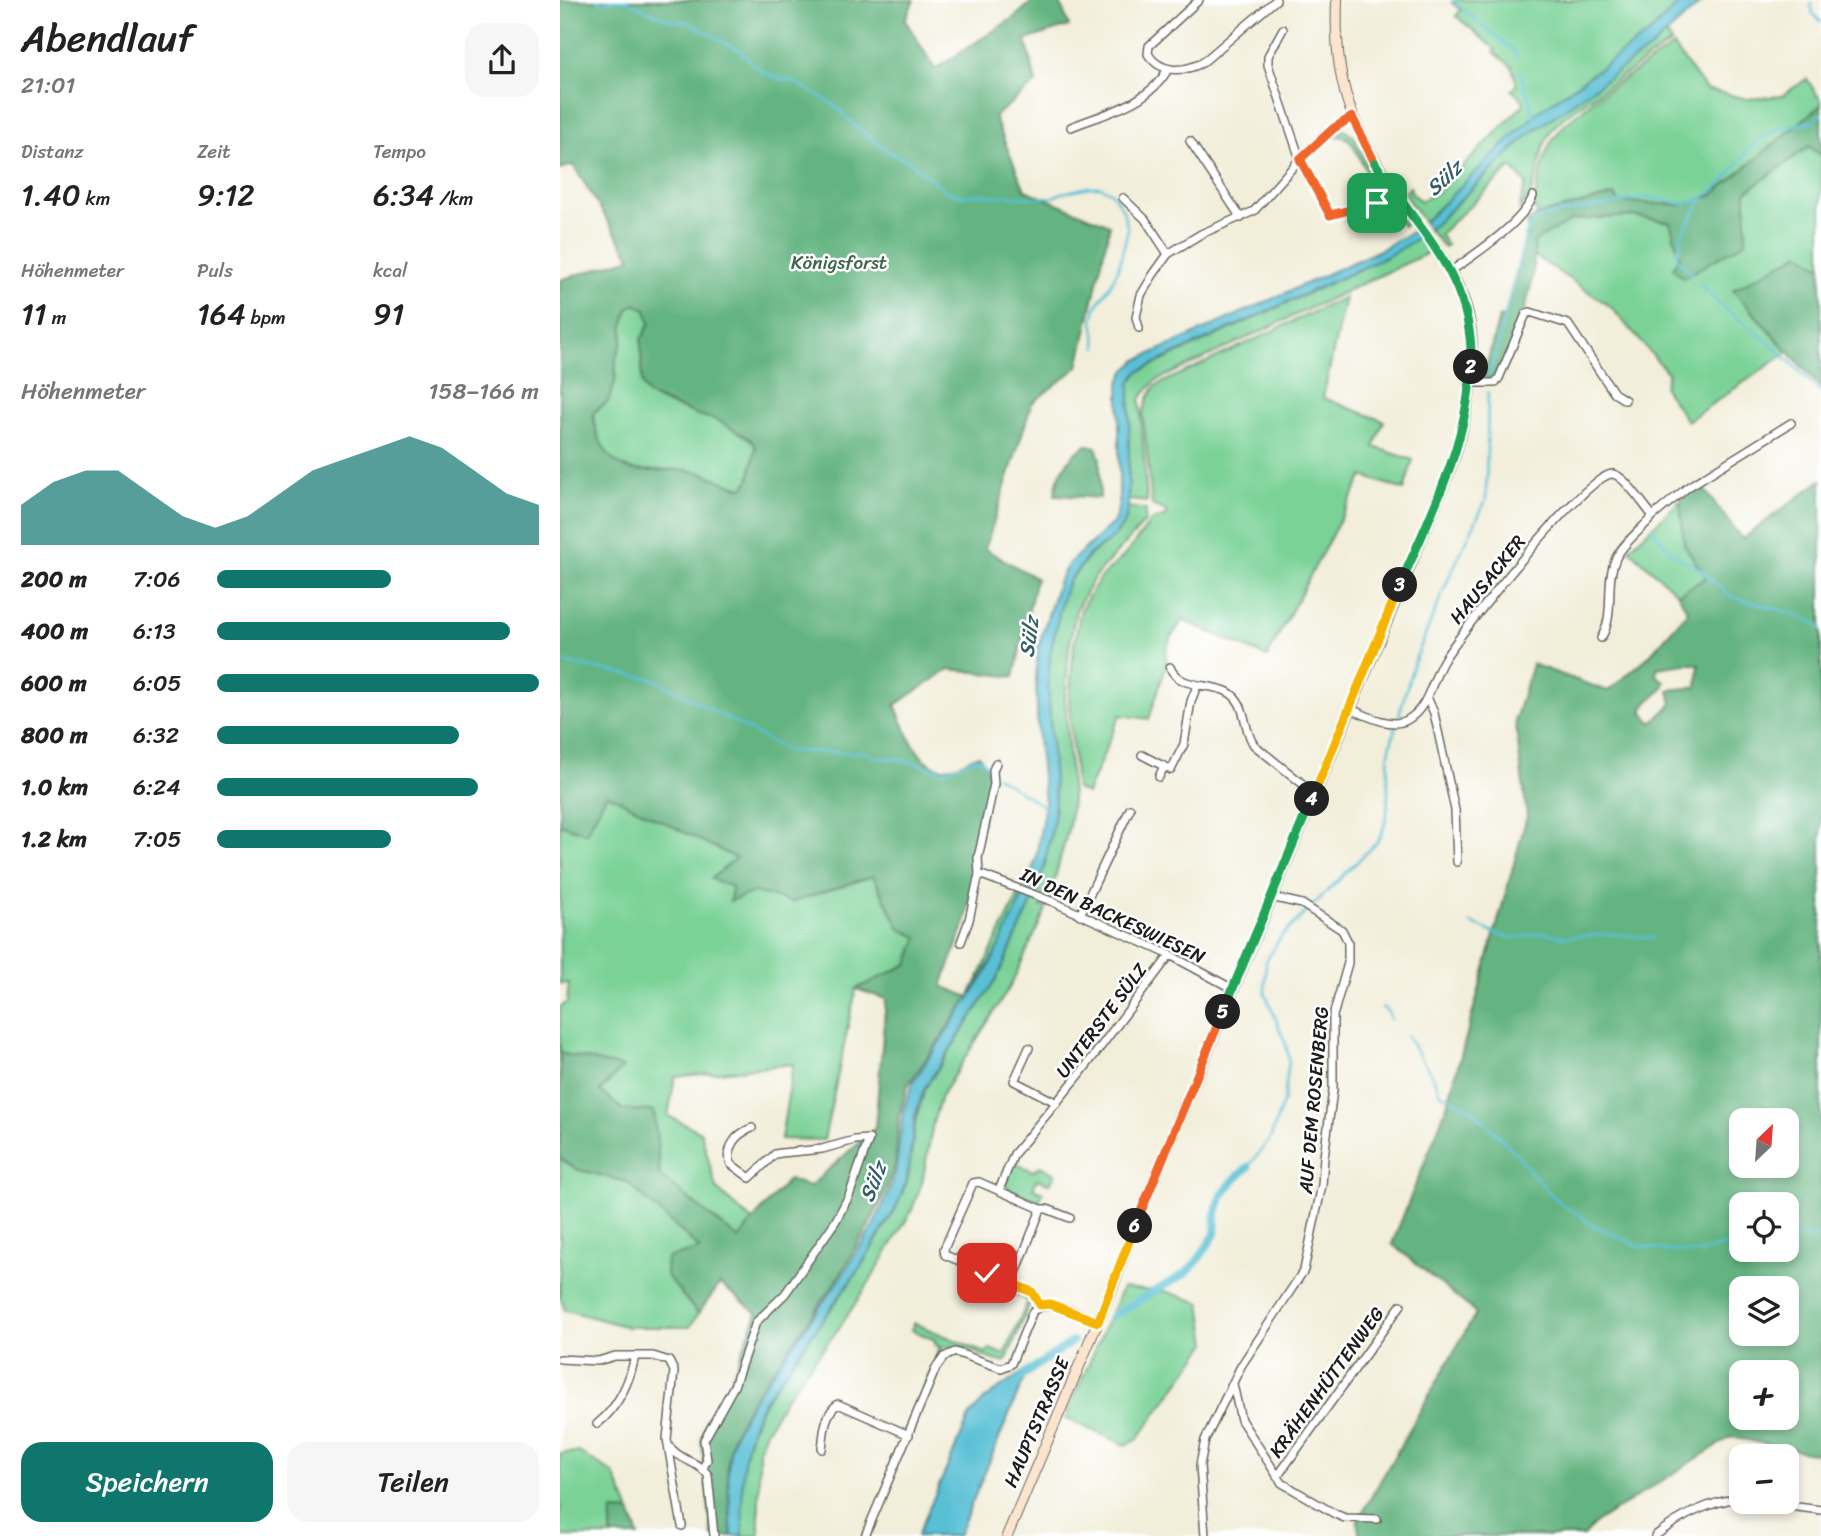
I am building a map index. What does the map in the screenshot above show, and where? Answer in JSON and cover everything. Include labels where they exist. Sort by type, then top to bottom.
[{"type":"main road","name":"HAUPTSTRASSE","points":[[1007,1536],[1351,709],[1452,462],[1466,415],[1471,353],[1469,324],[1463,300],[1451,271],[1373,160],[1352,117],[1338,65],[1337,0]]},
{"type":"street","points":[[1199,0],[1147,50],[1154,62],[1168,69],[1190,69],[1202,63],[1276,0]]},
{"type":"street","points":[[1283,29],[1268,56],[1268,65],[1300,159],[1330,215],[1377,203]]},
{"type":"street","points":[[1071,127],[1146,96],[1162,80],[1168,69]]},
{"type":"street","points":[[1139,328],[1136,317],[1142,295],[1168,254],[1201,234],[1241,218],[1259,206],[1300,159],[1334,128],[1352,117]]},
{"type":"street","points":[[1190,141],[1241,218]]},
{"type":"street","points":[[1451,271],[1484,249],[1526,209],[1533,196]]},
{"type":"street","points":[[1123,198],[1145,219],[1168,254]]},
{"type":"street","points":[[1469,383],[1495,383],[1526,314],[1530,312],[1568,324],[1614,393],[1625,400]]},
{"type":"street","points":[[1601,638],[1609,626],[1609,583],[1616,556],[1653,516],[1698,481],[1791,424]]},
{"type":"street","name":"HAUSACKER","points":[[1351,709],[1372,718],[1402,723],[1419,709],[1444,659],[1467,628],[1531,548],[1581,493],[1605,475],[1612,474],[1622,478],[1653,516]]},
{"type":"street","points":[[1170,667],[1172,673],[1197,685],[1220,689],[1237,699],[1245,714],[1247,734],[1254,745],[1314,793]]},
{"type":"street","points":[[1142,755],[1171,770],[1184,744],[1191,701],[1197,685]]},
{"type":"street","points":[[1427,697],[1434,713],[1455,810],[1457,862]]},
{"type":"street","points":[[961,942],[969,920],[979,874],[978,858],[996,763]]},
{"type":"street","points":[[1159,776],[1164,766]]},
{"type":"street","points":[[1080,915],[1130,808]]},
{"type":"street","name":"IN DEN BACKESWIESEN","points":[[979,874],[1049,900],[1170,954],[1233,989]]},
{"type":"street","name":"AUF DEM ROSENBERG","points":[[1205,1536],[1200,1465],[1205,1440],[1254,1345],[1304,1270],[1322,1185],[1333,1090],[1333,1016],[1347,970],[1348,942],[1342,930],[1310,908],[1271,897]]},
{"type":"street","name":"UNTERSTE SÜLZ","points":[[999,1190],[1014,1154],[1057,1103],[1170,954]]},
{"type":"street","name":"UNTERSTE SÜLZ","points":[[1030,1048],[1014,1081],[1057,1103]]},
{"type":"street","points":[[703,1468],[707,1460],[704,1440],[734,1386],[756,1322],[785,1294],[835,1222],[849,1196],[869,1139],[855,1139],[835,1147],[775,1154],[750,1178],[731,1164],[729,1154],[731,1143],[744,1130],[752,1128]]},
{"type":"street","points":[[1040,1305],[1032,1292],[945,1255],[944,1249],[973,1183],[979,1182],[1041,1209],[1070,1218]]},
{"type":"street","points":[[1012,1283],[1041,1209]]},
{"type":"street","points":[[865,1536],[936,1368],[944,1357],[955,1352],[1001,1368],[1011,1364],[1033,1311],[1040,1305],[1050,1304],[1098,1322]]},
{"type":"street","name":"KRÄHENHÜTTENWEG","points":[[1277,1477],[1401,1305]]},
{"type":"street","points":[[560,1359],[598,1362],[615,1356],[660,1356],[673,1366],[669,1446],[682,1526]]},
{"type":"street","points":[[597,1424],[607,1416],[622,1393],[632,1373],[635,1356]]},
{"type":"street","points":[[1233,1383],[1241,1420],[1277,1477],[1291,1489],[1335,1514],[1345,1518],[1377,1519]]},
{"type":"street","points":[[822,1449],[824,1427],[832,1408],[838,1404],[909,1435]]},
{"type":"street","points":[[669,1446],[679,1457],[703,1468],[710,1482],[714,1536]]},
{"type":"street","points":[[1655,1536],[1689,1514],[1729,1499]]},
{"type":"street","points":[[1799,1507],[1821,1510]]},
{"type":"green space","name":"Königsforst","points":[[560,0],[914,0],[905,20],[935,69],[1016,16],[1034,0],[1059,0],[1069,26],[1026,40],[1036,83],[994,117],[1025,190],[1110,225],[1078,367],[1032,403],[985,549],[1036,578],[1014,677],[950,669],[895,705],[913,744],[926,761],[934,766],[947,768],[979,755],[987,768],[989,778],[966,920],[942,986],[969,997],[908,1085],[899,1116],[895,1165],[868,1227],[835,1283],[752,1400],[733,1435],[727,1466],[731,1536],[712,1536],[701,1438],[731,1380],[757,1313],[720,1284],[698,1314],[666,1275],[667,1258],[700,1249],[627,1182],[576,1169],[560,1158],[560,1053],[623,1067],[600,1091],[623,1110],[654,1111],[660,1176],[739,1239],[789,1179],[809,1187],[875,1128],[886,999],[856,989],[908,964],[918,937],[900,929],[873,876],[792,902],[754,892],[730,901],[732,887],[711,879],[736,858],[607,794],[586,833],[560,824],[560,280],[631,258],[573,165],[560,169]],"holes":[[[635,304],[646,310],[650,323],[641,340],[642,384],[648,395],[717,420],[750,439],[756,447],[749,480],[743,488],[691,471],[630,469],[614,461],[603,447],[593,413],[608,402],[615,382],[616,358],[628,309]]]},
{"type":"green space","points":[[1457,0],[1682,0],[1650,33],[1538,112],[1424,222],[1407,198],[1406,192],[1410,187],[1413,195],[1421,201],[1438,192],[1524,104],[1512,90],[1517,85],[1512,67],[1456,16],[1461,10],[1452,3]]},
{"type":"green space","points":[[1667,34],[1671,43],[1556,125],[1547,139],[1531,193],[1519,210],[1526,183],[1511,167],[1440,234],[1447,245],[1444,247],[1429,230],[1529,134]]},
{"type":"green space","points":[[1673,46],[1706,89],[1747,99],[1781,96],[1807,79],[1821,105],[1711,196],[1680,205],[1619,202],[1615,195],[1538,215],[1533,205],[1548,148],[1556,135],[1585,107]]},
{"type":"green space","points":[[1821,105],[1821,156],[1809,146],[1746,192],[1746,242],[1683,278],[1673,268],[1680,258],[1670,222],[1632,216],[1572,220],[1534,242],[1532,279],[1524,313],[1495,379],[1483,379],[1499,317],[1504,318],[1527,224],[1538,215],[1615,195],[1619,202],[1680,205],[1711,196]]},
{"type":"green space","points":[[1344,130],[1354,137],[1367,164],[1409,222],[1403,226],[1368,174],[1353,145],[1347,138],[1330,138]]},
{"type":"green space","points":[[1810,146],[1821,156],[1821,267],[1800,253],[1733,290],[1788,352],[1687,421],[1664,388],[1668,373],[1611,307],[1535,256],[1534,242],[1572,220],[1632,216],[1671,222],[1680,258],[1746,192]]},
{"type":"green space","points":[[1420,237],[1430,252],[1155,381],[1140,399],[1147,502],[1128,500],[1130,383],[1138,372],[1386,257]]},
{"type":"green space","points":[[1800,253],[1821,267],[1821,388],[1733,290]]},
{"type":"green space","points":[[1345,297],[1323,398],[1384,421],[1374,447],[1413,460],[1404,490],[1363,476],[1267,657],[1183,620],[1167,646],[1167,663],[1149,719],[1120,715],[1087,794],[1076,789],[1069,702],[1074,645],[1081,609],[1100,578],[1124,556],[1152,520],[1166,516],[1166,511],[1152,505],[1143,413],[1148,398],[1155,386]]},
{"type":"green space","points":[[635,304],[646,310],[650,323],[641,341],[642,384],[648,395],[717,420],[750,439],[756,446],[749,480],[743,488],[693,471],[624,468],[609,457],[604,449],[596,431],[593,413],[608,402],[615,382],[616,358],[622,342],[623,326],[628,309]]},
{"type":"green space","points":[[1087,445],[1096,447],[1100,459],[1100,498],[1055,495],[1065,466]]},
{"type":"green space","points":[[1821,480],[1821,1455],[1799,1451],[1799,1444],[1766,1444],[1731,1437],[1597,1522],[1583,1536],[1360,1536],[1357,1522],[1476,1313],[1392,1244],[1447,1106],[1527,816],[1515,720],[1532,664],[1608,691],[1648,657],[1688,612],[1678,594],[1706,578],[1684,544],[1680,501],[1700,484],[1742,539]],"holes":[[[1699,664],[1697,687],[1669,690],[1672,704],[1652,723],[1642,712],[1665,682],[1656,675],[1657,668]]]},
{"type":"green space","points":[[1680,501],[1684,544],[1706,578],[1678,594],[1629,549]]},
{"type":"green space","points":[[1128,507],[1146,510],[1145,522],[1095,576],[1076,610],[1069,648],[1065,699],[1072,799],[1069,826],[1050,897],[1036,892],[1054,819],[1048,687],[1050,654],[1069,581],[1090,555],[1113,538],[1125,523]]},
{"type":"green space","points":[[606,793],[737,858],[712,879],[733,887],[730,901],[754,892],[792,902],[873,876],[900,929],[918,937],[908,964],[856,989],[824,1140],[781,1139],[793,1064],[675,1077],[668,1116],[701,1132],[716,1188],[752,1221],[739,1240],[660,1176],[654,1111],[622,1110],[600,1091],[623,1067],[560,1053],[560,1007],[567,1002],[569,983],[560,984],[560,824],[586,833]]},
{"type":"green space","points":[[1020,892],[1023,894],[1004,939],[969,997]]},
{"type":"green space","points":[[1034,898],[1042,901],[1041,907],[1047,907],[1011,985],[941,1096],[922,1183],[911,1212],[842,1324],[785,1399],[765,1433],[759,1449],[759,1536],[742,1536],[743,1468],[750,1436],[764,1402],[857,1273],[896,1208],[908,1179],[916,1118],[925,1089],[997,978]]},
{"type":"green space","points":[[560,1158],[576,1169],[627,1182],[700,1249],[666,1275],[698,1314],[690,1327],[628,1327],[565,1310],[560,1297]]},
{"type":"green space","points":[[1013,1162],[1033,1171],[1040,1166],[1055,1174],[1050,1184],[1037,1179],[1033,1188],[1043,1192],[1039,1202],[1005,1187]]},
{"type":"green space","points":[[1122,1288],[1168,1292],[1201,1303],[1207,1343],[1137,1440],[1125,1445],[1065,1418]]},
{"type":"green space","points":[[1019,1289],[1027,1293],[1031,1301],[1007,1359],[1004,1362],[996,1361],[958,1347],[942,1348],[918,1404],[940,1347],[935,1345],[935,1340],[912,1330],[914,1323],[986,1353],[990,1349],[1004,1355],[1028,1301],[1012,1293]]},
{"type":"green space","points":[[579,1452],[614,1474],[630,1512],[612,1511],[611,1536],[560,1536],[560,1453]]},
{"type":"green space","points":[[612,1511],[630,1512],[639,1536],[611,1536]]},
{"type":"water","points":[[1682,0],[1704,0],[1652,47],[1529,134],[1429,230],[1424,222],[1538,112],[1650,33]]},
{"type":"water","points":[[1415,230],[1420,237],[1386,257],[1172,355],[1138,372],[1130,383],[1128,507],[1125,522],[1113,538],[1090,554],[1069,581],[1050,654],[1048,687],[1054,819],[1044,868],[1034,898],[997,978],[924,1089],[915,1116],[907,1180],[896,1208],[857,1272],[763,1402],[745,1452],[742,1483],[743,1536],[732,1536],[728,1473],[735,1433],[754,1398],[836,1285],[873,1226],[896,1169],[903,1111],[913,1082],[986,973],[1024,894],[1036,858],[1045,803],[1038,739],[1038,648],[1058,583],[1068,564],[1114,522],[1119,505],[1119,384],[1125,371],[1137,360],[1380,250]]},
{"type":"water","points":[[1021,1373],[1024,1379],[958,1536],[917,1536],[970,1415],[985,1399]]},
{"type":"waterway","points":[[598,0],[625,0],[671,21],[688,22],[742,52],[764,72],[791,80],[834,105],[889,152],[909,161],[947,192],[964,196],[980,194],[1000,197],[1006,194],[1021,198],[1053,197],[1089,187],[1101,187],[1112,193],[1123,210],[1128,230],[1118,269],[1096,307],[1093,320],[1097,347]]},
{"type":"waterway","points":[[1452,0],[1513,50],[1517,57]]},
{"type":"waterway","points":[[1811,3],[1813,14],[1821,22]]},
{"type":"waterway","points":[[1520,72],[1535,119]]},
{"type":"waterway","points":[[1490,375],[1526,233],[1533,222],[1544,216],[1649,197],[1684,204],[1702,199],[1722,183],[1758,139],[1781,128],[1814,121],[1821,114]]},
{"type":"waterway","points":[[1692,274],[1676,258],[1683,232],[1702,199]]},
{"type":"waterway","points":[[1702,285],[1720,305],[1776,348],[1821,392]]},
{"type":"waterway","points":[[1398,719],[1413,665],[1450,575],[1486,500],[1488,392]]},
{"type":"waterway","points":[[1652,527],[1671,553],[1693,564],[1732,597],[1795,614],[1817,624],[1821,629]]},
{"type":"waterway","points":[[560,662],[654,679],[788,751],[854,753],[862,750],[875,758],[898,759],[944,771],[977,758],[990,770]]},
{"type":"waterway","points":[[1248,1167],[1270,1139],[1284,1099],[1289,1061],[1286,1044],[1265,993],[1266,961],[1281,937],[1377,842],[1387,810],[1389,753],[1396,726]]},
{"type":"waterway","points":[[996,776],[1046,808]]},
{"type":"waterway","points":[[1471,923],[1513,938],[1544,933],[1565,937],[1614,934],[1653,938]]},
{"type":"waterway","points":[[1382,1007],[1391,1020]]},
{"type":"waterway","points":[[1407,1035],[1440,1093],[1471,1109],[1514,1151],[1549,1193],[1588,1223],[1637,1245],[1669,1251],[1699,1253],[1729,1243]]},
{"type":"waterway","points":[[1112,1316],[1186,1273],[1198,1260],[1215,1234],[1216,1211],[1222,1195],[1248,1167]]},
{"type":"waterway","points":[[1799,1237],[1809,1238],[1821,1235]]},
{"type":"waterway","points":[[1017,1383],[1022,1376],[1073,1341]]},
{"type":"route","points":[[987,1273],[1032,1292],[1040,1305],[1050,1304],[1098,1322],[1136,1223],[1457,450],[1466,415],[1470,376],[1471,334],[1465,306],[1451,271],[1382,174],[1352,117],[1334,128],[1300,159],[1330,215],[1377,203]]},
{"type":"water label","name":"Sülz","points":[[1444,178]]},
{"type":"water label","name":"Sülz","points":[[1029,637]]},
{"type":"water label","name":"Sülz","points":[[873,1182]]}]
